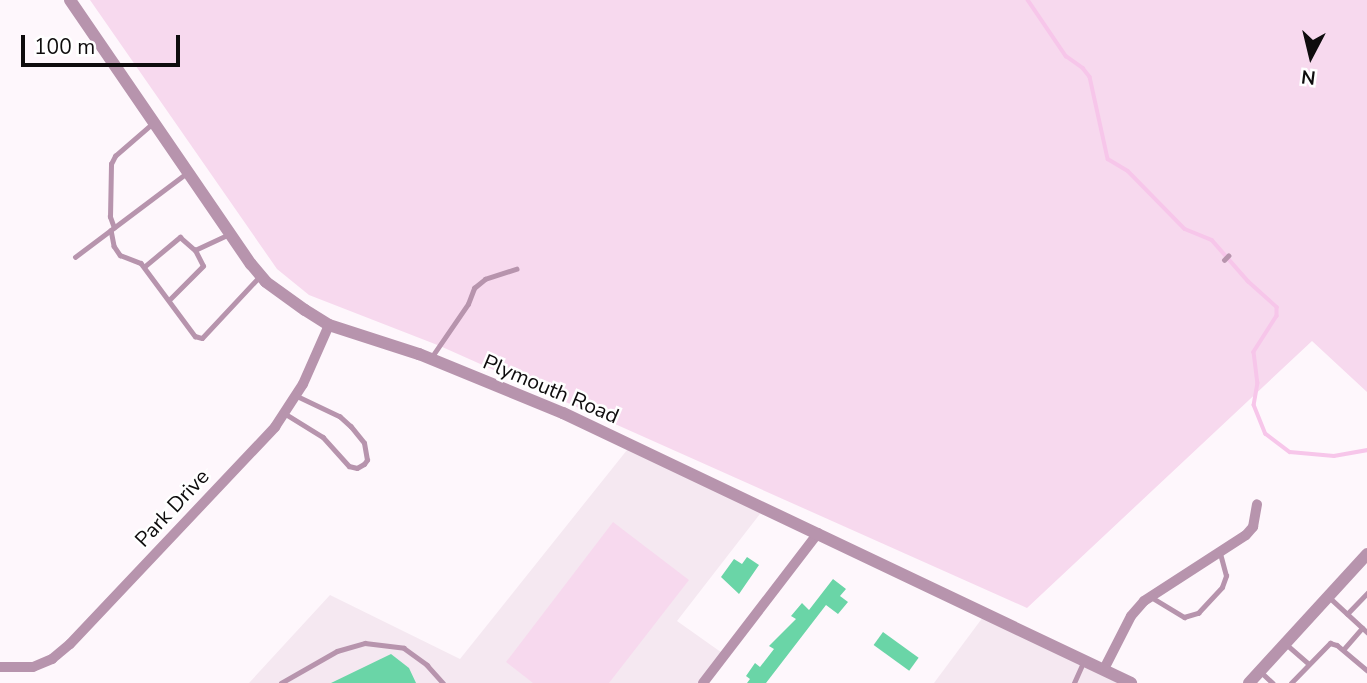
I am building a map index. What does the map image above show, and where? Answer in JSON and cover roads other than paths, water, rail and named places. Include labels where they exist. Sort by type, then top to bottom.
[{"type":"street","name":"Plymouth Road","points":[[69,0],[260,275],[284,295],[329,325],[431,359],[563,413],[1131,683]]},
{"type":"street","name":"Park Drive","points":[[0,667],[33,667],[52,659],[70,644],[275,427],[295,396],[329,325]]},
{"type":"street","points":[[1104,669],[1131,616],[1150,597],[1220,552],[1253,527],[1258,504]]},
{"type":"street","points":[[704,683],[818,533]]},
{"type":"street","points":[[1249,683],[1367,554]]},
{"type":"lane","points":[[154,123],[115,156],[111,164],[110,217],[114,246],[120,255],[144,267],[195,335],[202,338],[260,275]]},
{"type":"lane","points":[[75,257],[188,173]]},
{"type":"lane","points":[[195,250],[230,234]]},
{"type":"lane","points":[[144,267],[180,237],[195,250],[203,266],[169,300]]},
{"type":"lane","points":[[431,359],[468,304],[474,288],[485,279],[516,269]]},
{"type":"lane","points":[[284,413],[323,437],[349,466],[357,468],[367,460],[364,443],[340,417],[295,396]]},
{"type":"lane","points":[[1150,597],[1184,617],[1198,614],[1222,587],[1226,576],[1220,552]]},
{"type":"lane","points":[[1347,614],[1367,593]]},
{"type":"lane","points":[[1328,596],[1365,630],[1343,650]]},
{"type":"lane","points":[[281,683],[337,651],[365,643],[404,648],[428,665],[443,683]]},
{"type":"lane","points":[[1285,643],[1309,664]]},
{"type":"lane","points":[[1291,683],[1329,643],[1343,650],[1367,670]]},
{"type":"lane","points":[[1074,683],[1084,660]]},
{"type":"lane","points":[[1260,671],[1273,683]]},
{"type":"waterway","points":[[1028,0],[1066,56],[1083,68],[1090,77],[1108,159],[1128,171],[1185,229],[1212,240],[1248,281],[1277,307],[1277,316],[1254,352],[1258,383],[1254,405],[1266,434],[1290,452],[1334,456],[1367,450]]}]
